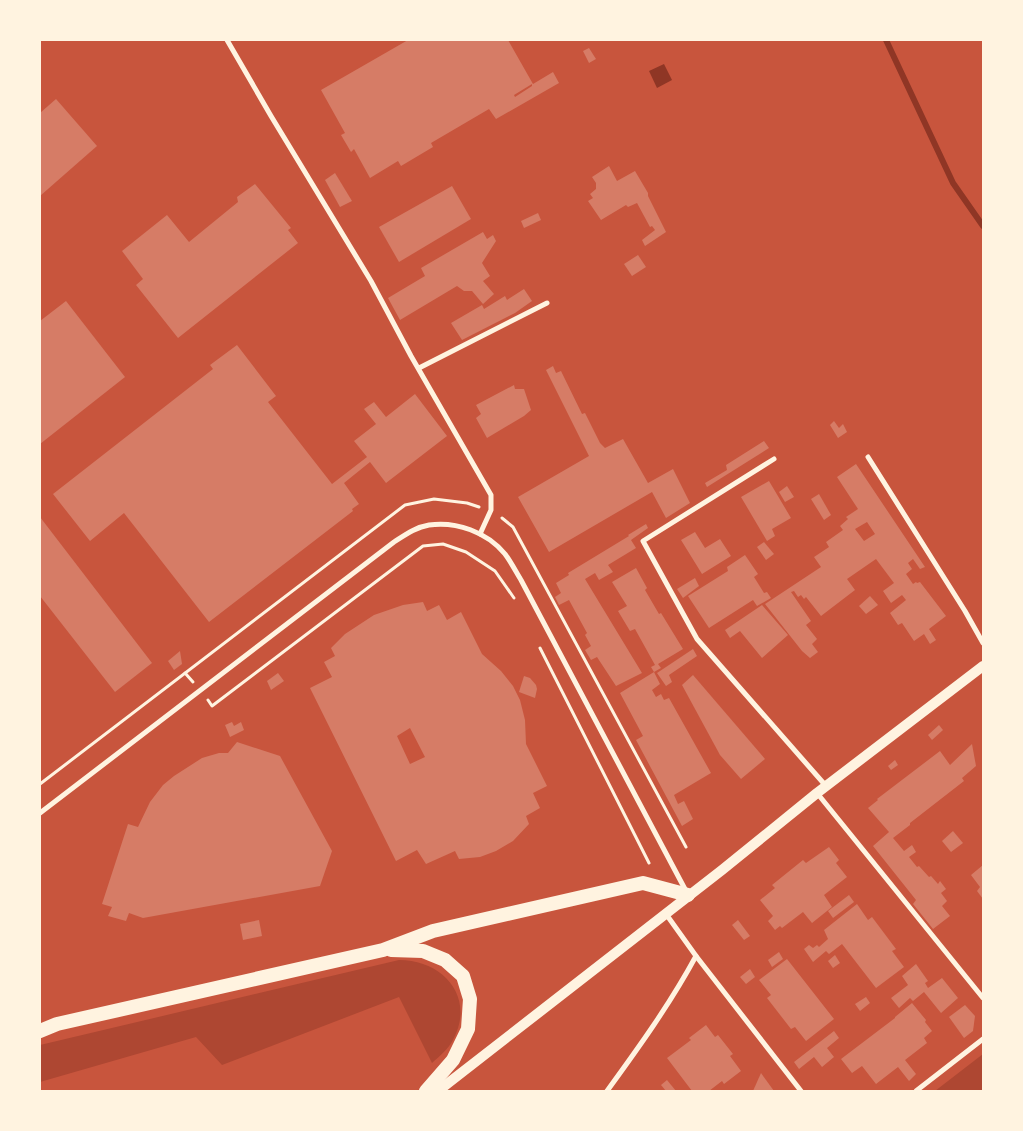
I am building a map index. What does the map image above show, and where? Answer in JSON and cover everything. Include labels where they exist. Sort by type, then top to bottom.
[{"type":"highway","points":[[40,1031],[57,1024],[383,950],[433,931],[643,883],[688,895]]},
{"type":"highway","points":[[383,950],[423,951],[445,960],[463,976],[468,992],[470,1000],[468,1030],[453,1060],[426,1091]]},
{"type":"highway","points":[[40,1023],[57,1024]]},
{"type":"main road","points":[[438,1091],[722,870],[817,793],[983,666]]},
{"type":"street","points":[[227,40],[371,281],[492,495],[491,510],[480,534]]},
{"type":"street","points":[[419,368],[547,303]]},
{"type":"street","points":[[868,457],[983,643]]},
{"type":"street","points":[[774,459],[643,541],[698,639],[827,786]]},
{"type":"street","points":[[40,813],[409,532],[427,526],[448,524],[480,534],[492,542],[504,554],[521,580],[688,895]]},
{"type":"street","points":[[817,793],[983,998]]},
{"type":"street","points":[[665,914],[801,1091]]},
{"type":"street","points":[[608,1091],[655,1024],[696,956]]},
{"type":"street","points":[[916,1091],[983,1039]]},
{"type":"path","points":[[40,784],[404,505],[434,499],[467,503],[491,510],[513,527],[686,847]]},
{"type":"path","points":[[212,706],[423,546],[443,544],[466,552],[495,571],[517,603]]},
{"type":"path","points":[[539,646],[649,863]]},
{"type":"shaded area","points":[[664,64],[672,80],[657,88],[649,71]]},
{"type":"shaded area","points":[[399,960],[429,966],[451,984],[458,996],[460,1009],[459,1024],[453,1040],[432,1063],[399,997],[222,1065],[196,1037],[40,1082],[40,1045]]},
{"type":"shaded area","points":[[983,1054],[983,1091],[935,1091]]},
{"type":"building","points":[[408,40],[508,40],[533,84],[553,72],[559,83],[496,119],[489,109],[431,143],[433,147],[401,166],[398,161],[370,178],[354,149],[351,152],[341,135],[345,133],[321,90]],"holes":[[[532,84],[532,86],[515,97],[514,95]]]},
{"type":"building","points":[[589,48],[596,59],[589,63],[583,51]]},
{"type":"building","points":[[56,99],[97,146],[40,196],[40,113]]},
{"type":"building","points":[[609,166],[617,181],[635,171],[648,193],[666,232],[645,246],[642,240],[655,230],[652,226],[650,227],[637,203],[628,207],[626,205],[601,220],[588,201],[593,198],[590,194],[596,189],[596,183],[592,177]]},
{"type":"building","points":[[335,173],[352,201],[340,207],[325,180]]},
{"type":"building","points":[[255,184],[291,228],[288,230],[298,243],[178,338],[136,285],[143,279],[122,251],[167,215],[189,242],[238,202],[237,197]]},
{"type":"building","points":[[452,186],[471,219],[399,262],[379,227]]},
{"type":"building","points":[[538,213],[541,220],[524,228],[521,221]]},
{"type":"building","points":[[483,232],[487,239],[493,235],[496,241],[482,263],[490,276],[483,281],[494,294],[483,304],[472,291],[464,291],[457,286],[400,320],[388,298],[425,276],[421,268]]},
{"type":"building","points":[[638,255],[646,267],[632,276],[624,264]]},
{"type":"building","points":[[524,289],[532,301],[515,313],[462,340],[451,323],[482,305],[484,309],[505,296],[507,300]]},
{"type":"building","points":[[66,301],[125,377],[40,444],[40,321]]},
{"type":"building","points":[[237,345],[276,396],[268,402],[332,484],[367,457],[354,441],[376,424],[364,409],[374,402],[386,417],[415,394],[447,436],[386,483],[370,462],[344,483],[359,504],[352,509],[353,511],[209,622],[124,513],[90,541],[53,494],[213,369],[210,365]]},
{"type":"building","points":[[553,366],[556,373],[561,371],[582,414],[585,413],[600,443],[605,448],[623,439],[648,483],[673,469],[690,503],[666,518],[652,492],[549,552],[518,497],[589,456],[546,370]]},
{"type":"building","points":[[514,385],[515,389],[524,389],[531,410],[487,438],[476,418],[481,414],[476,405]]},
{"type":"building","points":[[834,421],[839,428],[843,424],[847,432],[838,438],[830,425]]},
{"type":"building","points":[[764,441],[769,448],[707,487],[705,483],[727,470],[726,465]]},
{"type":"building","points":[[856,464],[925,567],[920,569],[913,559],[908,563],[912,569],[906,574],[913,584],[920,582],[946,616],[929,629],[936,640],[930,644],[924,634],[914,641],[902,623],[898,625],[890,613],[906,600],[902,595],[891,603],[883,591],[894,583],[876,559],[847,579],[855,590],[821,616],[806,597],[804,599],[801,595],[798,597],[794,591],[791,592],[811,621],[806,625],[817,639],[812,644],[818,652],[810,658],[802,651],[765,604],[821,567],[814,557],[829,547],[826,542],[843,530],[840,526],[848,519],[846,517],[858,509],[837,477]],"holes":[[[867,522],[875,534],[864,541],[855,529]]]},
{"type":"building","points":[[769,481],[791,518],[772,529],[775,536],[767,541],[741,497]]},
{"type":"building","points":[[787,486],[794,497],[785,502],[779,492]]},
{"type":"building","points":[[819,494],[831,515],[824,520],[811,499]]},
{"type":"building","points":[[40,517],[152,663],[115,692],[40,596]]},
{"type":"building","points":[[646,524],[648,528],[631,540],[636,548],[608,565],[613,572],[599,580],[595,573],[585,579],[642,673],[616,686],[597,657],[591,660],[585,650],[591,646],[585,635],[587,633],[569,600],[559,605],[555,597],[561,593],[556,583],[569,575],[568,573]]},
{"type":"building","points":[[695,532],[705,548],[720,539],[731,556],[702,574],[681,540]]},
{"type":"building","points":[[764,542],[774,554],[766,560],[757,547]]},
{"type":"building","points":[[745,555],[758,574],[754,577],[764,593],[767,592],[771,598],[757,606],[753,600],[709,628],[688,596],[728,571],[727,567]]},
{"type":"building","points":[[636,568],[647,588],[645,590],[683,649],[658,664],[661,668],[654,672],[651,667],[655,665],[635,629],[630,631],[618,611],[627,606],[612,582]]},
{"type":"building","points":[[695,578],[699,586],[683,598],[677,589]]},
{"type":"building","points":[[870,596],[878,605],[866,614],[859,606]]},
{"type":"building","points":[[423,602],[427,611],[439,605],[447,620],[461,612],[482,654],[501,671],[513,686],[520,700],[525,720],[526,744],[547,786],[533,793],[540,808],[526,816],[529,824],[513,841],[496,851],[480,857],[459,859],[455,851],[426,864],[417,850],[396,861],[310,688],[332,677],[324,662],[335,656],[331,648],[345,634],[374,615],[403,605]],"holes":[[[410,728],[425,757],[410,764],[397,736]]]},
{"type":"building","points":[[762,605],[788,635],[762,658],[740,631],[730,638],[725,630]]},
{"type":"building","points":[[693,649],[697,656],[669,675],[672,682],[666,686],[657,673]]},
{"type":"building","points":[[180,651],[182,664],[174,670],[168,661]]},
{"type":"building","points":[[654,672],[660,684],[652,690],[656,697],[661,694],[664,700],[669,698],[711,773],[674,795],[678,804],[684,801],[693,819],[682,826],[636,740],[643,736],[620,693]]},
{"type":"building","points":[[278,673],[284,681],[271,690],[267,681]]},
{"type":"building","points":[[693,675],[765,759],[741,779],[720,755],[682,685]]},
{"type":"building","points":[[524,676],[530,678],[536,685],[535,698],[519,692]]},
{"type":"building","points":[[232,722],[234,726],[241,722],[244,730],[230,737],[225,725]]},
{"type":"building","points":[[939,725],[943,730],[932,740],[928,735]]},
{"type":"building","points":[[237,742],[280,756],[332,851],[320,886],[143,918],[129,913],[126,921],[108,916],[112,907],[102,904],[128,824],[138,827],[150,802],[163,785],[174,776],[202,758],[219,753],[228,753]]},
{"type":"building","points":[[972,744],[976,766],[962,778],[964,781],[893,838],[904,851],[912,845],[916,852],[909,857],[917,867],[919,866],[938,884],[940,881],[946,889],[941,893],[947,901],[942,906],[950,916],[933,929],[913,904],[916,900],[873,846],[889,832],[868,808],[940,751],[950,765]]},
{"type":"building","points":[[895,760],[898,765],[891,770],[888,766]]},
{"type":"building","points":[[953,831],[963,843],[951,852],[942,841]]},
{"type":"building","points":[[829,847],[839,860],[836,863],[847,877],[824,895],[832,907],[812,923],[803,912],[782,928],[780,926],[775,930],[768,921],[773,916],[760,900],[775,888],[772,885],[803,860],[806,863]]},
{"type":"building","points":[[983,865],[983,899],[977,891],[980,887],[971,875]]},
{"type":"building","points":[[849,895],[854,902],[833,918],[828,911]]},
{"type":"building","points":[[857,904],[868,920],[872,917],[896,949],[892,951],[904,967],[876,988],[842,944],[829,954],[826,951],[813,962],[804,949],[809,945],[813,948],[817,945],[819,947],[828,939],[824,930]]},
{"type":"building","points":[[259,920],[262,936],[243,940],[240,924]]},
{"type":"building","points":[[738,920],[750,936],[744,940],[732,925]]},
{"type":"building","points":[[779,952],[783,959],[772,967],[768,960]]},
{"type":"building","points":[[835,955],[840,963],[833,968],[828,961]]},
{"type":"building","points":[[787,959],[834,1019],[806,1041],[795,1027],[791,1029],[767,998],[771,995],[759,980]]},
{"type":"building","points":[[916,964],[928,981],[925,983],[928,988],[942,978],[958,998],[941,1013],[924,992],[913,1001],[910,998],[899,1008],[891,998],[908,985],[902,976]]},
{"type":"building","points":[[750,969],[755,977],[746,984],[740,977]]},
{"type":"building","points":[[866,997],[870,1003],[860,1011],[855,1004]]},
{"type":"building","points":[[912,1003],[926,1020],[925,1022],[932,1031],[924,1038],[927,1043],[905,1060],[916,1074],[909,1081],[898,1067],[876,1084],[862,1066],[852,1073],[841,1059]]},
{"type":"building","points":[[965,1005],[975,1016],[973,1031],[964,1038],[949,1017]]},
{"type":"building","points":[[706,1025],[715,1037],[718,1035],[733,1054],[730,1056],[741,1071],[724,1084],[722,1081],[709,1091],[692,1091],[667,1058],[691,1040],[689,1038]]},
{"type":"building","points":[[834,1031],[839,1038],[827,1048],[834,1057],[822,1067],[814,1057],[799,1069],[794,1062]]},
{"type":"building","points":[[761,1073],[774,1091],[753,1091]]},
{"type":"building","points":[[667,1080],[676,1091],[666,1091],[661,1085]]},
{"type":"waterway","points":[[886,40],[953,183],[983,226]]}]
